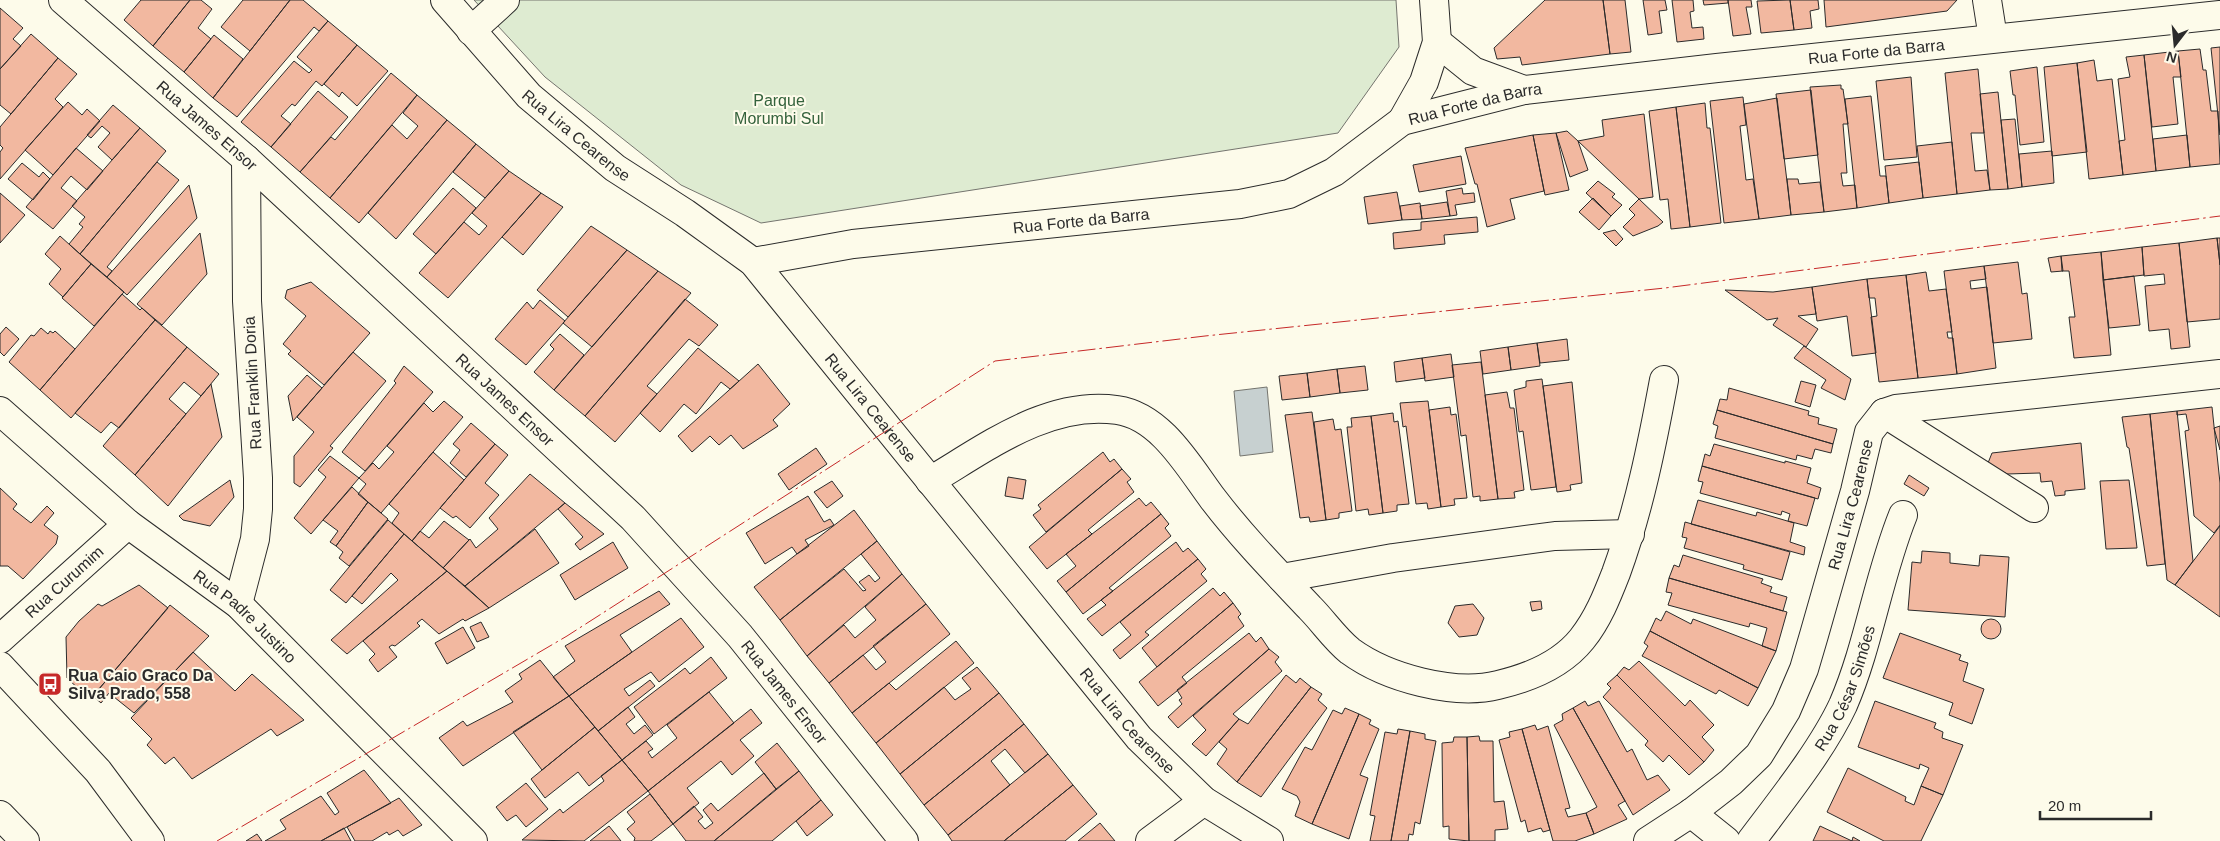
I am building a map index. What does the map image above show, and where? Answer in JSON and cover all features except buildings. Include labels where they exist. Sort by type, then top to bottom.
[{"type":"street","name":"Rua James Ensor","points":[[63,0],[246,159],[633,518],[740,636],[904,841]]},
{"type":"street","name":"Rua Lira Cearense","points":[[445,0],[529,96],[615,168],[685,213],[753,262],[1139,738],[1204,800],[1269,841]]},
{"type":"street","points":[[471,31],[505,0]]},
{"type":"street","points":[[1402,120],[1424,82],[1438,42],[1434,0]]},
{"type":"street","points":[[1987,0],[1993,38]]},
{"type":"street","name":"Rua Forte da Barra","points":[[753,262],[853,244],[1240,204],[1289,194],[1334,172],[1402,120],[1524,90],[2220,15]]},
{"type":"street","points":[[1438,42],[1474,71],[1524,90]]},
{"type":"street","name":"Rua Franklin Doria","points":[[238,604],[255,539],[258,509],[258,478],[247,302],[246,159]]},
{"type":"street","points":[[1884,413],[1896,409],[2220,374]]},
{"type":"street","points":[[930,481],[1030,423],[1080,410],[1118,410],[1136,416],[1157,429],[1178,452],[1218,506],[1350,650],[1382,668],[1417,681],[1452,689],[1488,688],[1520,680],[1554,663],[1581,641],[1602,609],[1630,534],[1654,434],[1664,380]]},
{"type":"street","name":"Rua Padre Justino","points":[[0,411],[128,524],[238,604],[473,841]]},
{"type":"street","name":"Rua Lira Cearense","points":[[1648,841],[1691,813],[1731,782],[1759,755],[1786,711],[1804,669],[1814,636],[1855,491],[1869,432],[1884,413]]},
{"type":"street","points":[[1884,413],[2034,508]]},
{"type":"street","name":"Rua César Simões","points":[[1751,841],[1828,733],[1843,704],[1855,671],[1891,545],[1903,515]]},
{"type":"street","name":"Rua Curumim","points":[[0,639],[128,524]]},
{"type":"street","points":[[1282,578],[1393,558],[1555,536],[1630,534]]},
{"type":"street","points":[[0,666],[98,771],[150,841]]},
{"type":"street","points":[[1150,841],[1204,800]]},
{"type":"street","points":[[1691,813],[1726,841]]},
{"type":"street","points":[[0,815],[25,841]]},
{"type":"green space","name":"Parque Morumbi Sul","points":[[474,0],[1396,0],[1399,47],[1338,133],[761,223],[681,185],[545,77]]},
{"type":"shaded area","points":[[1267,387],[1273,452],[1240,456],[1234,391]]},
{"type":"power","points":[[217,841],[567,636],[995,361],[1205,336],[1665,288],[2220,216]]},
{"type":"place","name":"Rua Caio Graco Da Silva Prado, 558","points":[[50,684]]}]
